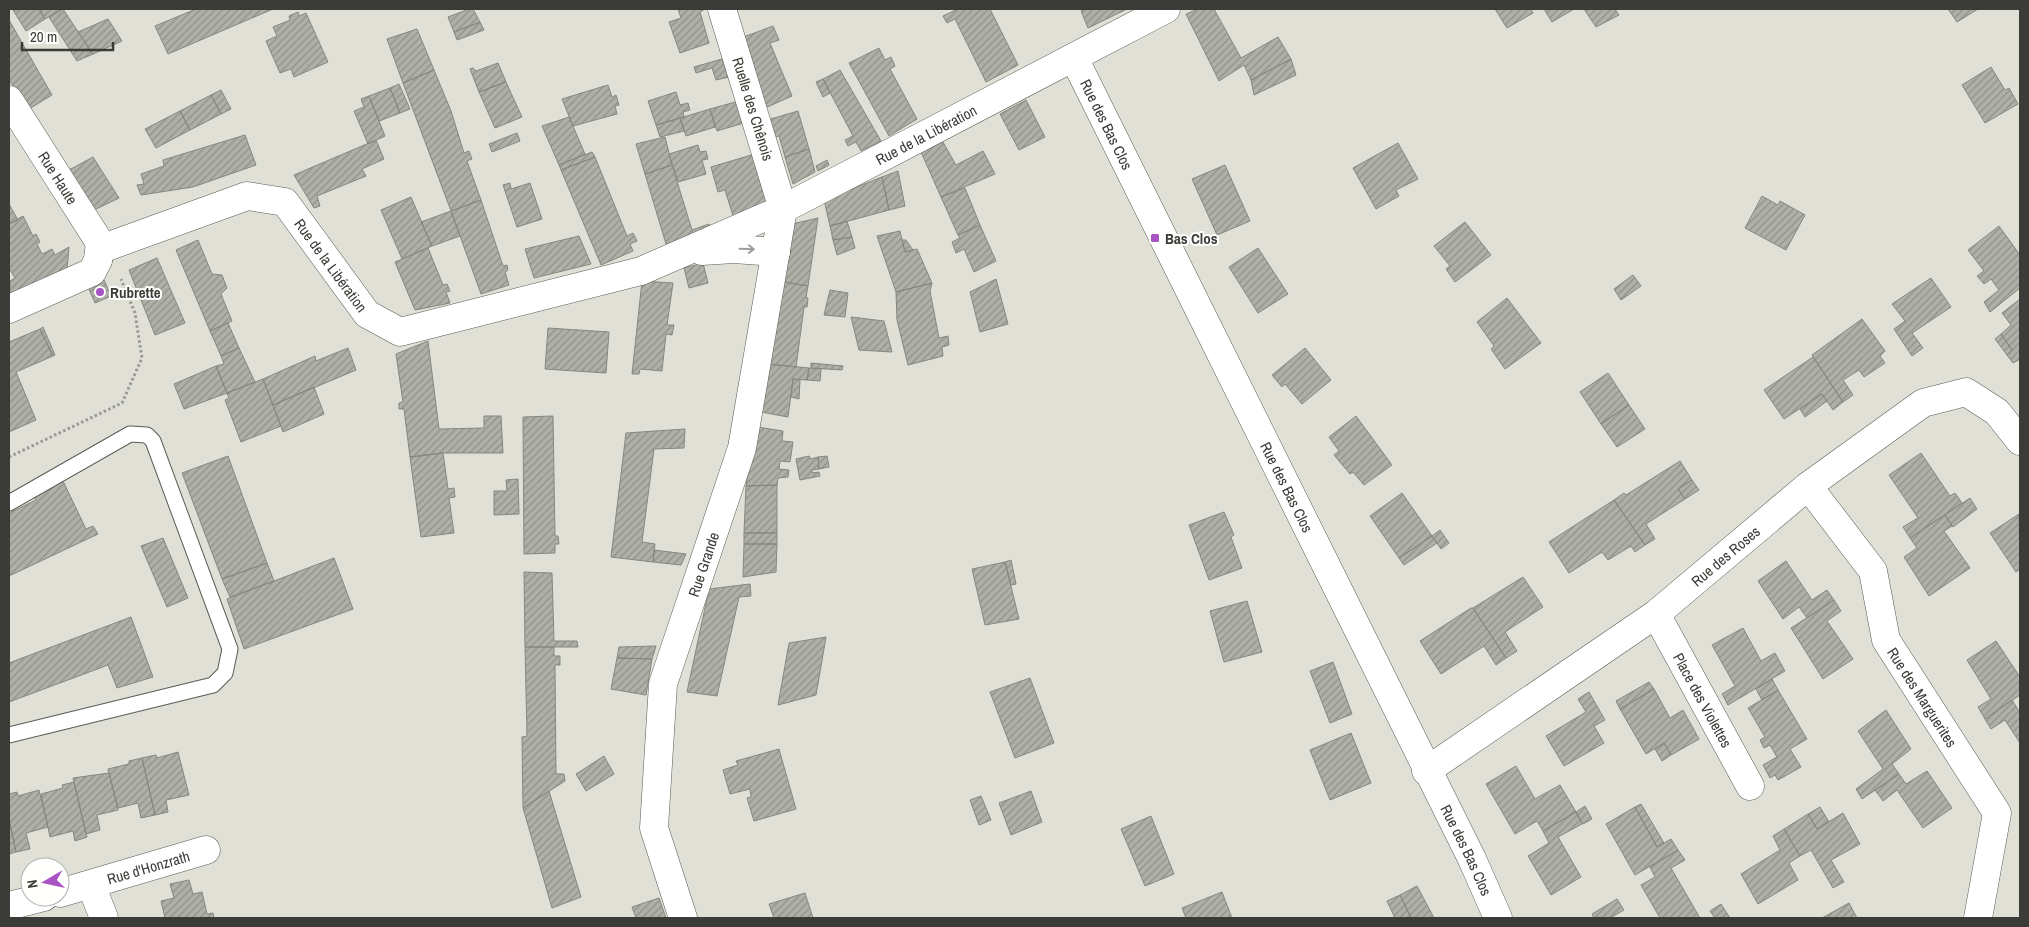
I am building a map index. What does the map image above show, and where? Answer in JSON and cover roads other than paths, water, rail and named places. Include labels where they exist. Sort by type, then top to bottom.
[{"type":"street","name":"Ruelle des Chênois","points":[[722,9],[783,210]]},
{"type":"street","name":"Rue de la Libération","points":[[9,309],[92,272],[100,254],[247,196],[285,202],[367,314],[400,332],[641,270],[783,210],[1166,9]]},
{"type":"street","name":"Rue des Bas Clos","points":[[1074,58],[1426,770],[1472,859],[1498,918]]},
{"type":"street","name":"Rue Haute","points":[[9,100],[100,243],[100,254]]},
{"type":"street","name":"Rue Grande","points":[[683,918],[654,828],[663,684],[742,448],[783,210]]},
{"type":"street","name":"Rue de la Libération","points":[[683,253],[734,249],[776,252]]},
{"type":"street","name":"Rue des Roses","points":[[1426,770],[1656,614],[1808,486],[1923,403],[1966,392],[1997,412],[2020,441]]},
{"type":"street","name":"Rue des Marguerites","points":[[1808,486],[1873,571],[1886,640],[1997,813],[1978,918]]},
{"type":"street","name":"Place des Violettes","points":[[1656,614],[1750,786]]},
{"type":"street","name":"Rue d'Honzrath","points":[[70,890],[206,850]]},
{"type":"street","name":"Rue d'Honzrath","points":[[91,885],[104,918]]},
{"type":"lane","points":[[9,503],[130,434],[147,435],[153,441],[230,649],[225,673],[213,685],[9,735]]},
{"type":"place","name":"Bas Clos","points":[[1155,238]]},
{"type":"place","name":"Rubrette","points":[[100,292]]}]
